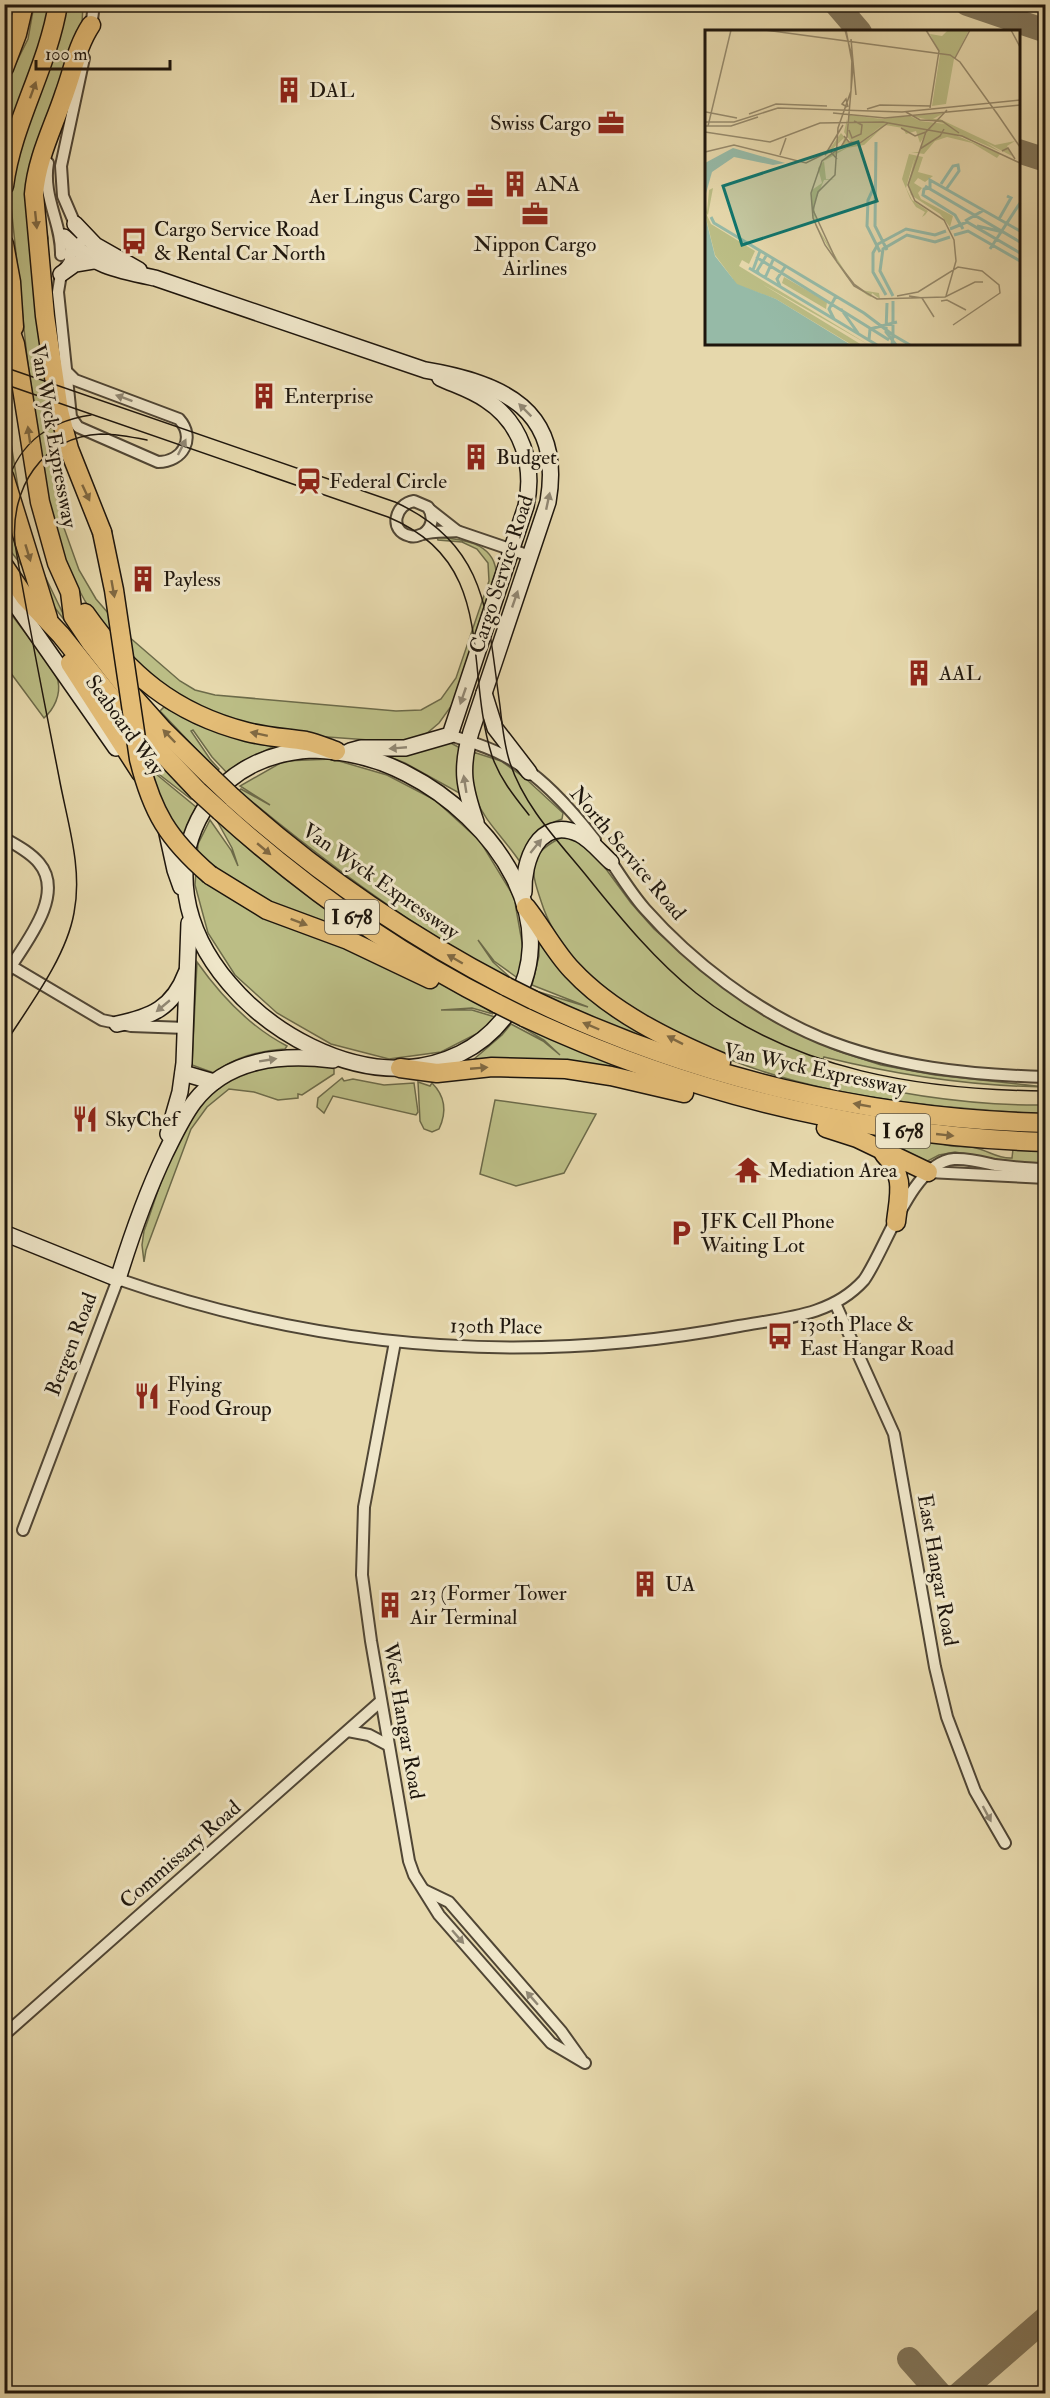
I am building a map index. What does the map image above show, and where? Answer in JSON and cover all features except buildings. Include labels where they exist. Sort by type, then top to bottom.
[{"type":"highway","points":[[4,68],[17,34],[24,4]]},
{"type":"highway","points":[[4,186],[14,144],[50,42],[58,4]]},
{"type":"highway","points":[[91,25],[81,40],[38,165],[35,202],[45,316],[59,411],[69,449],[102,532],[114,590],[139,759],[152,805],[160,820],[184,850],[210,875],[267,910],[348,940],[439,984],[476,993]]},
{"type":"highway","points":[[4,244],[11,282],[15,344]]},
{"type":"highway","name":"Van Wyck Expressway","points":[[4,313],[15,344],[40,502],[57,563],[70,592],[73,616],[110,669],[163,730],[211,777],[295,850],[360,899],[428,944],[533,1000],[594,1028],[662,1053],[786,1090],[858,1104],[930,1115],[1046,1123]]},
{"type":"highway","points":[[4,477],[48,621]]},
{"type":"highway","name":"Van Wyck Expressway","points":[[4,566],[25,597],[48,621],[132,723],[219,811],[273,857],[338,907],[405,952],[476,993],[524,1017],[631,1063],[755,1102],[890,1129],[963,1137],[1046,1142]]},
{"type":"highway","points":[[70,592],[113,651],[154,688],[190,712],[262,735],[307,741],[340,752]]},
{"type":"highway","points":[[25,597],[140,771],[159,812]]},
{"type":"highway","points":[[525,904],[571,969],[615,1005],[692,1049],[786,1090]]},
{"type":"highway","points":[[400,1068],[437,1073],[492,1067],[566,1069],[640,1082],[718,1102],[755,1102],[849,1135],[928,1172]]},
{"type":"highway","points":[[878,1149],[894,1166],[898,1174],[896,1222]]},
{"type":"street","name":"Cargo Service Road","points":[[68,242],[75,224],[63,196],[61,166],[94,4]]},
{"type":"street","name":"Cargo Service Road","points":[[80,76],[57,130],[46,173],[47,192],[68,242],[93,261],[111,269],[155,278],[425,370],[492,403],[508,421],[523,444],[528,466],[529,491],[526,506],[450,735]]},
{"type":"street","name":"Cargo Service Road","points":[[68,242],[101,249],[155,278]]},
{"type":"street","points":[[58,292],[60,274],[70,261],[68,242]]},
{"type":"street","points":[[68,242],[55,274],[68,373],[71,417],[78,427],[158,462],[175,458],[186,444],[186,427],[179,419],[75,380],[68,373]]},
{"type":"street","points":[[60,274],[75,264],[93,261]]},
{"type":"street","name":"Cargo Service Road","points":[[425,370],[460,376],[496,390],[525,409],[543,433],[548,450],[550,484],[546,509],[468,741],[464,759],[464,780],[477,825]]},
{"type":"street","points":[[456,531],[411,536],[401,531],[396,522],[397,513],[401,505],[414,501],[424,503],[456,531],[530,556]]},
{"type":"street","points":[[423,534],[431,524],[429,509]]},
{"type":"street","name":"Seaboard Way","points":[[4,588],[91,715],[135,774],[159,812],[178,881],[188,902]]},
{"type":"street","points":[[484,693],[495,728],[530,772]]},
{"type":"street","points":[[450,735],[405,748],[361,748],[340,752],[304,751],[272,757],[249,767],[223,786],[203,812],[190,842],[185,866],[188,902],[199,936],[210,958],[246,1001],[271,1022],[298,1040],[344,1059],[375,1066],[400,1068],[433,1064],[457,1056],[483,1039],[506,1015],[521,989],[528,963],[530,933],[525,904],[524,870],[536,844],[551,833],[565,831],[581,835],[610,862]]},
{"type":"street","name":"North Service Road","points":[[450,735],[504,755],[530,772],[573,814],[644,908],[689,952],[744,994],[801,1028],[837,1044],[905,1063],[985,1074],[1046,1077]]},
{"type":"street","points":[[340,752],[375,761],[413,777],[447,798],[477,825],[507,864],[525,904]]},
{"type":"street","points":[[4,838],[35,858],[47,878],[49,894],[44,910],[4,977]]},
{"type":"street","name":"Bergen Road","points":[[23,1530],[157,1171],[183,1073],[189,965],[188,902]]},
{"type":"street","points":[[117,1024],[150,1016],[165,1005],[180,987],[189,965]]},
{"type":"street","points":[[11,966],[93,1017],[117,1024],[186,1028]]},
{"type":"street","name":"Bergen Road","points":[[157,1171],[190,1107],[214,1082],[242,1067],[264,1060],[296,1058],[340,1061],[344,1059]]},
{"type":"street","points":[[183,1073],[214,1082]]},
{"type":"street","points":[[928,1172],[941,1162],[959,1159],[1012,1167],[1046,1169]]},
{"type":"street","points":[[928,1172],[1046,1178]]},
{"type":"street","name":"130th Place","points":[[4,1233],[159,1293],[247,1317],[320,1332],[395,1342],[516,1348],[617,1344],[687,1336],[755,1324],[817,1311],[835,1303],[852,1292],[864,1280],[915,1188],[928,1172]]},
{"type":"street","name":"East Hangar Road","points":[[835,1303],[894,1434],[938,1683],[952,1732],[972,1783],[993,1825],[1005,1843]]},
{"type":"street","name":"West Hangar Road","points":[[395,1342],[370,1471],[362,1526],[364,1599],[409,1861],[414,1875],[423,1890],[439,1915],[551,2043],[585,2063],[561,2031],[449,1902],[423,1890]]},
{"type":"street","name":"Commissary Road","points":[[4,2035],[381,1701]]},
{"type":"street","points":[[348,1731],[369,1735],[388,1745]]},
{"type":"green space","points":[[34,5],[53,5],[5,143],[5,85],[28,39]]},
{"type":"green space","points":[[63,5],[83,5],[82,23],[34,175],[48,238],[46,259],[54,412],[59,474],[65,494],[64,528],[79,570],[96,599],[128,636],[180,681],[195,690],[215,695],[396,711],[421,710],[441,699],[456,678],[489,581],[488,563],[477,549],[462,542],[438,540],[437,537],[474,544],[489,554],[494,561],[496,571],[452,705],[439,723],[426,734],[408,740],[369,740],[286,734],[185,706],[103,632],[65,564],[51,526],[27,357],[9,187]]},
{"type":"green space","points":[[4,399],[21,506],[40,566],[69,626],[5,544]]},
{"type":"green space","points":[[4,605],[58,681],[56,701],[44,718],[10,672],[7,673],[5,669]]},
{"type":"green space","points":[[164,707],[196,724],[225,735],[273,747],[241,762],[228,774],[212,757],[193,730],[191,731],[219,769],[217,771],[160,711]]},
{"type":"green space","points":[[117,721],[194,796],[191,799],[156,772],[196,807],[183,837],[178,860]]},
{"type":"green space","points":[[449,742],[460,748],[461,794],[405,763],[382,754]]},
{"type":"green space","points":[[473,752],[501,761],[525,778],[563,813],[562,819],[542,830],[520,862],[490,824],[477,800],[471,771]]},
{"type":"green space","points":[[332,759],[387,775],[435,800],[480,841],[514,897],[523,948],[519,979],[494,961],[478,940],[493,962],[512,979],[463,954],[370,893],[239,791],[241,789],[270,805],[240,786],[284,761]]},
{"type":"green space","points":[[216,819],[282,877],[353,929],[402,961],[472,999],[493,1014],[472,1008],[441,1010],[472,1010],[495,1017],[484,1030],[441,1052],[389,1059],[331,1044],[277,1013],[235,975],[208,933],[195,885],[198,844],[210,820],[231,850],[238,866],[232,848]]},
{"type":"green space","points":[[564,836],[581,839],[592,850],[631,903],[654,929],[705,974],[773,1021],[835,1050],[881,1065],[935,1075],[1045,1087],[934,1078],[824,1057],[816,1074],[872,1087],[958,1101],[1045,1105],[1045,1114],[935,1105],[827,1089],[774,1075],[723,1057],[674,1034],[626,1004],[599,983],[574,959],[555,932],[547,917],[534,879],[534,862],[544,849]]},
{"type":"green space","points":[[539,934],[651,1037],[650,1040],[586,1016],[538,994],[539,992],[588,1007],[532,985],[539,956]]},
{"type":"green space","points":[[197,962],[237,1010],[261,1030],[287,1046],[285,1049],[247,1056],[214,1073],[192,1065]]},
{"type":"green space","points":[[511,1024],[543,1041],[560,1055],[544,1040],[520,1026],[521,1024],[612,1064],[658,1081],[473,1060]]},
{"type":"green space","points":[[267,1062],[324,1064],[334,1069],[334,1074],[302,1095],[298,1094],[298,1098],[278,1100],[254,1092],[229,1089],[207,1107],[191,1129],[146,1250],[144,1262],[142,1245],[144,1231],[168,1163],[189,1119],[220,1083],[246,1067]]},
{"type":"green space","points":[[342,1078],[344,1081],[353,1079],[384,1085],[414,1083],[418,1112],[416,1115],[333,1096],[324,1113],[317,1107],[318,1098]]},
{"type":"green space","points":[[418,1082],[430,1086],[432,1083],[437,1088],[444,1105],[442,1123],[439,1129],[432,1132],[424,1129],[420,1121]]},
{"type":"green space","points":[[495,1100],[596,1114],[564,1173],[516,1186],[480,1174]]},
{"type":"green space","points":[[879,1137],[971,1147],[1007,1158],[1012,1158],[1013,1149],[1045,1150],[1045,1165],[1011,1162],[955,1152],[939,1155],[922,1164],[877,1141]]},
{"type":"taxiway","points":[[836,4],[858,30]]},
{"type":"taxiway","points":[[967,4],[1046,31]]},
{"type":"taxiway","points":[[1020,152],[1046,160]]},
{"type":"taxiway","points":[[959,2394],[1046,2318]]},
{"type":"taxiway","points":[[909,2359],[940,2394]]},
{"type":"tram line","points":[[4,367],[395,502],[426,519],[449,539],[466,562],[478,586],[491,642],[506,749],[525,795],[555,838],[640,939],[696,993],[734,1020],[775,1041],[817,1058],[862,1071],[953,1086],[1046,1091]]},
{"type":"tram line","points":[[4,384],[388,517],[423,537],[447,561],[462,589],[471,620],[484,721],[492,756],[503,780],[529,815]]},
{"type":"tram line","points":[[4,494],[16,463],[34,439],[59,424],[91,415]]},
{"type":"tram line","points":[[4,1045],[35,998],[63,947],[74,913],[77,879],[73,845],[15,544],[18,504],[24,486],[34,470],[46,456],[62,445],[80,437],[101,434],[147,440]]},
{"type":"place","name":"DAL","points":[[289,90]]},
{"type":"place","name":"Swiss Cargo","points":[[611,123]]},
{"type":"place","name":"ANA","points":[[515,184]]},
{"type":"place","name":"Aer Lingus Cargo","points":[[480,196]]},
{"type":"place","name":"Nippon Cargo Airlines","points":[[535,214]]},
{"type":"place","name":"Cargo Service Road & Rental Car North","points":[[134,241]]},
{"type":"place","name":"Enterprise","points":[[264,396]]},
{"type":"place","name":"Budget","points":[[476,457]]},
{"type":"place","name":"Federal Circle","points":[[309,481]]},
{"type":"place","name":"Payless","points":[[143,579]]},
{"type":"place","name":"AAL","points":[[919,673]]},
{"type":"place","name":"SkyChef","points":[[85,1119]]},
{"type":"place","name":"Mediation Area","points":[[748,1170]]},
{"type":"place","name":"JFK Cell Phone Waiting Lot","points":[[681,1233]]},
{"type":"place","name":"130th Place & East Hangar Road","points":[[780,1336]]},
{"type":"place","name":"Flying Food Group","points":[[147,1396]]},
{"type":"place","name":"UA","points":[[645,1584]]},
{"type":"place","name":"213 (Former Tower Air Terminal","points":[[390,1605]]}]
